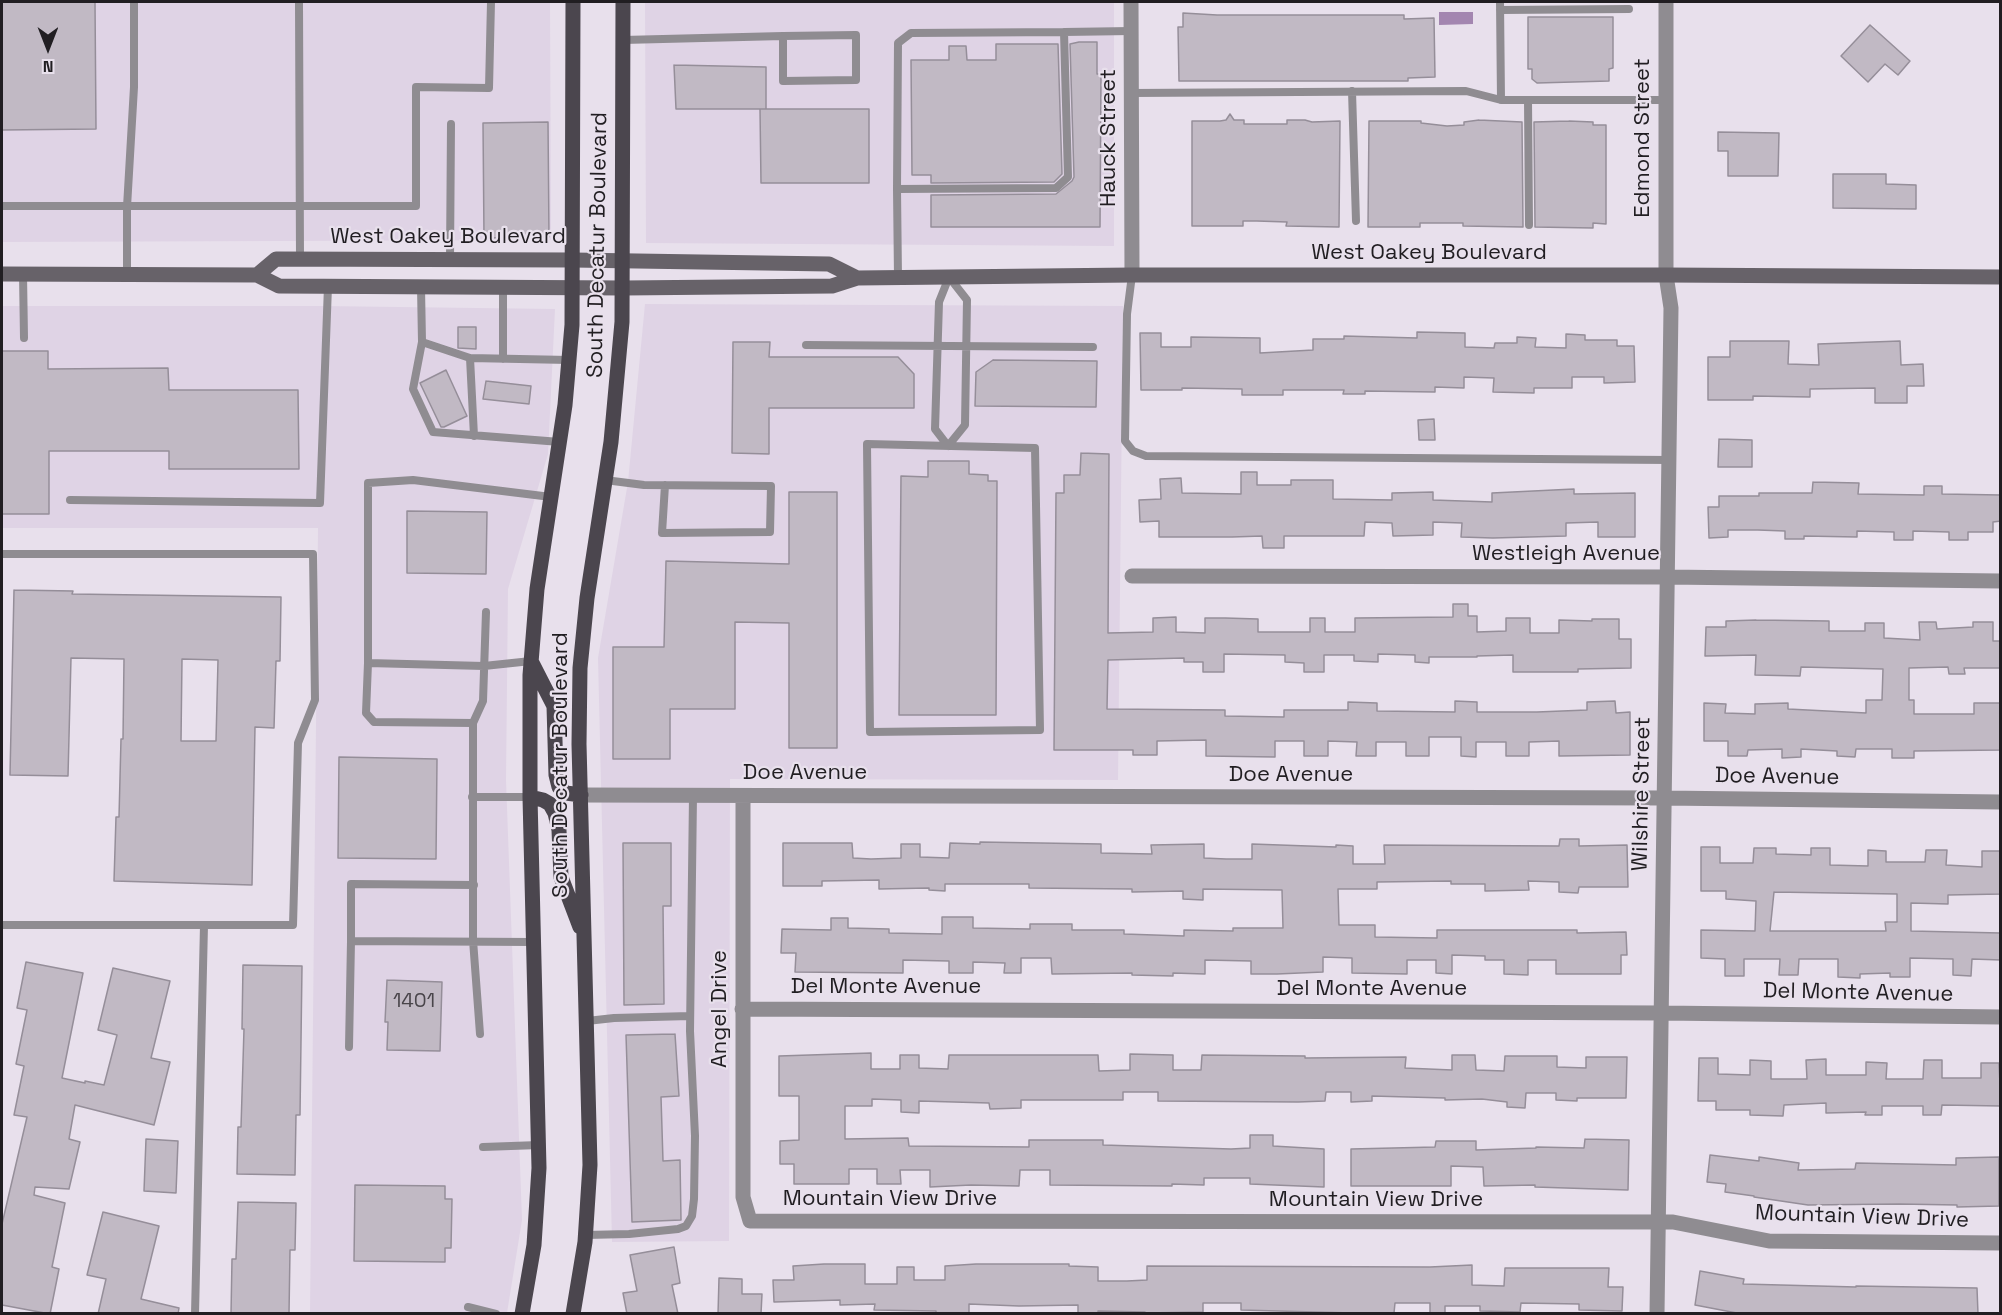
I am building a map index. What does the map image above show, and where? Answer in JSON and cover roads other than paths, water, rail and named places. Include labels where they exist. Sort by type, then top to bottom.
[{"type":"main road","name":"South Decatur Boulevard","points":[[522,1314],[537,1216],[539,1145],[530,797],[531,661],[537,589],[560,442],[569,360],[573,288],[573,2]]},
{"type":"main road","name":"South Decatur Boulevard","points":[[573,1314],[586,1235],[590,1165],[579,744],[581,658],[587,598],[617,396],[624,288],[623,2]]},
{"type":"main road","name":"West Oakey Boulevard","points":[[257,275],[276,259],[573,260],[829,264],[857,278]]},
{"type":"main road","name":"West Oakey Boulevard","points":[[2,274],[257,275],[279,286],[573,288],[832,286],[857,278],[1132,275],[2001,277]]},
{"type":"main road","points":[[531,661],[554,706],[556,775],[559,787],[566,793],[581,795]]},
{"type":"main road","points":[[530,797],[550,804],[555,813],[559,830],[561,877],[584,938]]},
{"type":"street","name":"Hauck Street","points":[[1131,2],[1132,275]]},
{"type":"street","name":"Edmond Street","points":[[1665,2],[1666,275]]},
{"type":"street","name":"Wilshire Street","points":[[1657,1314],[1671,308],[1666,275]]},
{"type":"street","name":"Westleigh Avenue","points":[[1132,576],[1667,577],[2001,581]]},
{"type":"street","name":"Doe Avenue","points":[[581,795],[1664,798],[2001,802]]},
{"type":"street","name":"Angel Drive","points":[[743,796],[743,1197],[750,1221]]},
{"type":"street","name":"Del Monte Avenue","points":[[742,1009],[1662,1013],[2001,1017]]},
{"type":"street","name":"Mountain View Drive","points":[[750,1221],[1673,1222],[1769,1241],[2001,1243]]},
{"type":"lane","points":[[127,274],[134,2]]},
{"type":"lane","points":[[299,2],[300,259]]},
{"type":"lane","points":[[2,206],[300,208],[416,206],[416,87],[489,88],[491,2]]},
{"type":"lane","points":[[1502,100],[1500,6],[1629,9]]},
{"type":"lane","points":[[898,278],[898,43],[911,33],[1131,31]]},
{"type":"lane","points":[[897,189],[1056,188],[1068,177],[1064,32]]},
{"type":"lane","points":[[623,40],[856,34],[856,80],[783,81],[783,36]]},
{"type":"lane","points":[[1352,91],[1356,221]]},
{"type":"lane","points":[[1131,93],[1466,91],[1502,100],[1666,100]]},
{"type":"lane","points":[[1528,100],[1529,225]]},
{"type":"lane","points":[[450,260],[451,124]]},
{"type":"lane","points":[[23,274],[24,338]]},
{"type":"lane","points":[[1132,275],[1127,314],[1125,441],[1133,451],[1146,456],[1669,460]]},
{"type":"lane","points":[[948,446],[867,444],[870,732],[1041,730],[1035,448],[948,446],[934,429],[939,302],[949,277]]},
{"type":"lane","points":[[948,446],[965,425],[967,300],[949,277]]},
{"type":"lane","points":[[70,500],[320,503],[328,286]]},
{"type":"lane","points":[[421,287],[422,342],[413,389],[433,432],[560,442]]},
{"type":"lane","points":[[502,287],[503,358]]},
{"type":"lane","points":[[422,342],[470,358],[569,360]]},
{"type":"lane","points":[[806,345],[1093,347]]},
{"type":"lane","points":[[470,358],[474,436]]},
{"type":"lane","points":[[472,723],[374,722],[366,713],[368,483],[413,480],[551,497]]},
{"type":"lane","points":[[605,480],[664,485],[771,486],[770,532],[662,533],[664,485]]},
{"type":"lane","points":[[2,554],[313,554],[315,700],[298,743],[293,925],[2,925]]},
{"type":"lane","points":[[480,1034],[473,940],[472,723],[483,701],[486,612]]},
{"type":"lane","points":[[368,663],[484,666],[531,661]]},
{"type":"lane","points":[[586,1235],[629,1234],[678,1229],[686,1226],[692,1216],[695,1136],[690,1016],[693,796]]},
{"type":"lane","points":[[472,797],[530,797]]},
{"type":"lane","points":[[350,1047],[351,884],[474,885]]},
{"type":"lane","points":[[195,1314],[204,925]]},
{"type":"lane","points":[[351,941],[533,942]]},
{"type":"lane","points":[[587,1021],[690,1016]]},
{"type":"lane","points":[[483,1147],[539,1145]]},
{"type":"lane","points":[[468,1307],[496,1314]]}]
